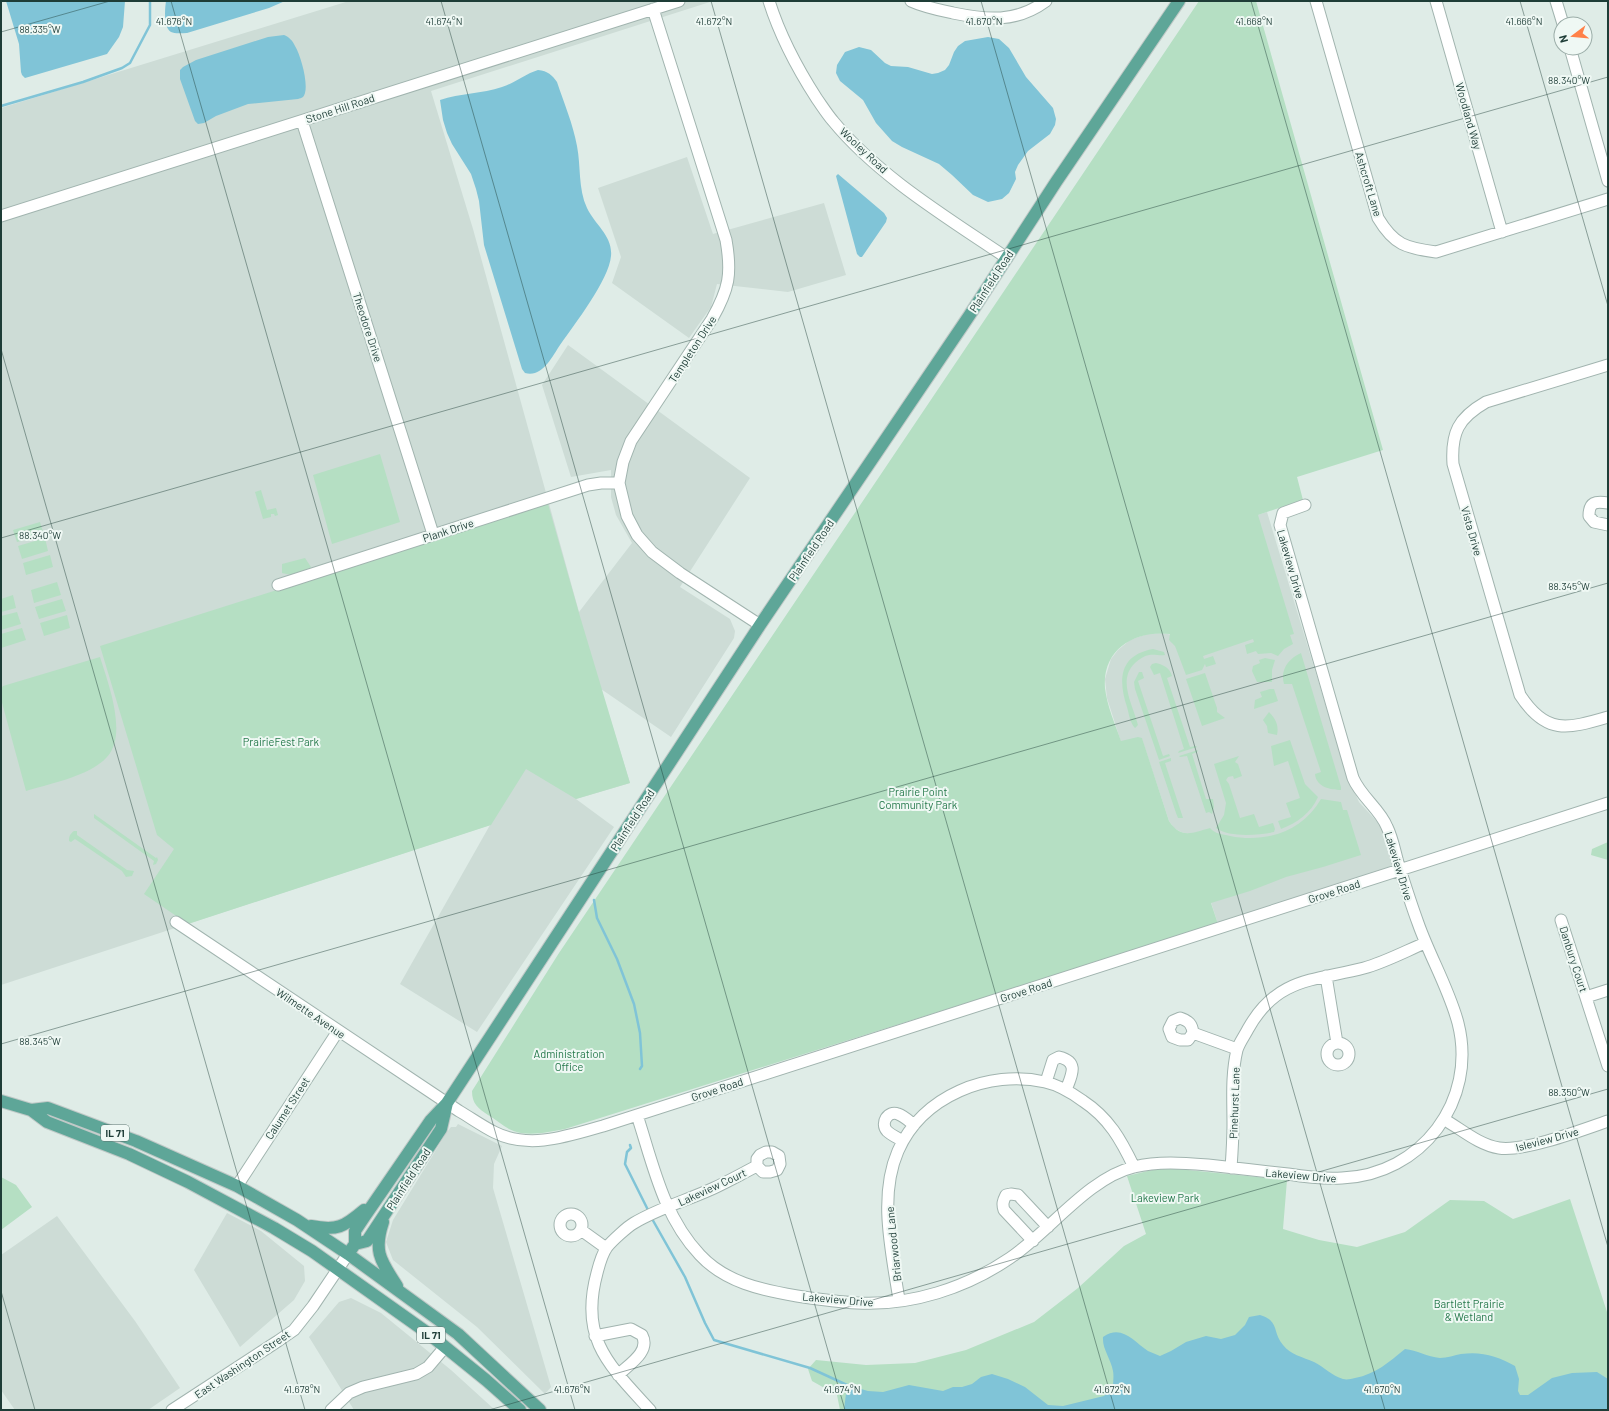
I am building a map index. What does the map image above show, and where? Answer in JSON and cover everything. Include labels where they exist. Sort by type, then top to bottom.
[{"type":"main road","name":"Plainfield Road","points":[[351,1249],[355,1232],[374,1202],[431,1120],[447,1103],[760,625],[1007,258],[1056,182],[1179,1]]},
{"type":"main road","name":"IL 71","points":[[1,1101],[31,1110],[47,1122],[129,1154],[228,1203],[312,1251],[445,1347],[520,1410]]},
{"type":"main road","name":"Plainfield Road","points":[[351,1249],[366,1241],[441,1129],[447,1103]]},
{"type":"main road","name":"IL 71","points":[[31,1110],[48,1108],[136,1141],[237,1186],[351,1249],[401,1292],[458,1334],[540,1410]]},
{"type":"main road","points":[[305,1224],[328,1228],[341,1227],[351,1221],[374,1202]]},
{"type":"main road","points":[[387,1210],[379,1235],[379,1253],[384,1266],[401,1292]]},
{"type":"street","name":"Stone Hill Road","points":[[1,216],[679,1]]},
{"type":"street","name":"Wooley Road","points":[[769,1],[777,26],[801,74],[832,121],[875,164],[943,214],[1007,258]]},
{"type":"street","points":[[911,1],[943,11],[993,19],[1020,14],[1033,9],[1046,1]]},
{"type":"street","name":"Ashcroft Lane","points":[[1316,1],[1378,218],[1386,232],[1396,240],[1409,248],[1436,252],[1608,199]]},
{"type":"street","name":"Woodland Way","points":[[1436,1],[1502,232]]},
{"type":"street","points":[[1556,1],[1561,16]]},
{"type":"street","name":"Templeton Drive","points":[[653,9],[726,240],[729,258],[728,278],[723,299],[712,319],[631,441],[623,462],[620,484],[627,516],[637,534],[652,552],[760,625]]},
{"type":"street","points":[[1572,56],[1608,181]]},
{"type":"street","name":"Theodore Drive","points":[[302,121],[433,534]]},
{"type":"street","name":"Vista Drive","points":[[1608,365],[1486,402],[1470,411],[1461,422],[1455,436],[1452,450],[1453,464],[1520,695],[1530,709],[1542,720],[1559,726],[1579,726],[1608,717]]},
{"type":"street","name":"Plank Drive","points":[[278,585],[588,485],[601,483],[620,484]]},
{"type":"street","points":[[1608,503],[1599,502],[1592,504],[1589,509],[1589,516],[1594,522],[1608,525]]},
{"type":"street","name":"Lakeview Drive","points":[[637,1115],[667,1207],[683,1235],[702,1258],[725,1275],[746,1285],[772,1292],[856,1303],[876,1303],[932,1294],[983,1275],[1033,1241],[1089,1191],[1111,1176],[1134,1167],[1159,1163],[1184,1163],[1328,1179],[1357,1178],[1381,1171],[1407,1158],[1426,1141],[1444,1120],[1457,1090],[1463,1057],[1458,1024],[1448,996],[1425,943],[1387,827],[1357,788],[1353,778],[1280,525],[1282,513],[1305,505]]},
{"type":"street","name":"Grove Road","points":[[447,1103],[494,1133],[531,1141],[561,1138],[637,1115],[1217,927],[1608,803]]},
{"type":"street","name":"Danbury Court","points":[[1562,920],[1608,1066]]},
{"type":"street","name":"Wilmette Avenue","points":[[176,922],[447,1103]]},
{"type":"street","name":"Pinehurst Lane","points":[[1231,1168],[1233,1127],[1232,1085],[1237,1049],[1254,1019],[1276,996],[1287,988],[1305,980],[1365,968],[1425,943]]},
{"type":"street","points":[[1326,976],[1337,1043]]},
{"type":"street","points":[[1586,997],[1608,990]]},
{"type":"street","name":"Calumet Street","points":[[237,1186],[338,1030]]},
{"type":"street","points":[[1193,1033],[1237,1049]]},
{"type":"street","points":[[1046,1082],[1053,1060],[1059,1057],[1066,1059],[1072,1064],[1072,1071],[1066,1090]]},
{"type":"street","name":"Briarwood Lane","points":[[899,1300],[888,1220],[888,1194],[893,1168],[898,1152],[914,1125],[936,1105],[956,1092],[984,1082],[1016,1078],[1046,1082],[1066,1090],[1106,1120],[1120,1140],[1134,1167]]},
{"type":"street","points":[[903,1142],[886,1130],[884,1124],[887,1116],[892,1113],[898,1113],[914,1125]]},
{"type":"street","name":"Isleview Drive","points":[[1444,1120],[1498,1148],[1526,1147],[1608,1121]]},
{"type":"street","name":"Lakeview Court","points":[[606,1248],[633,1224],[667,1207],[714,1188],[757,1166]]},
{"type":"street","points":[[1033,1241],[1004,1210],[1002,1205],[1006,1195],[1018,1195],[1048,1227]]},
{"type":"street","points":[[581,1230],[606,1248],[593,1289],[591,1311],[595,1336],[607,1361],[650,1410]]},
{"type":"street","name":"East Washington Street","points":[[172,1410],[294,1330],[313,1306],[351,1249]]},
{"type":"street","points":[[595,1336],[631,1329],[637,1331],[644,1338],[643,1349],[640,1355],[618,1374]]},
{"type":"street","points":[[331,1410],[349,1393],[363,1387],[416,1374],[428,1367],[445,1347]]},
{"type":"shaded area","points":[[349,1],[713,1],[431,91],[473,229],[579,612],[632,543],[616,515],[611,497],[611,470],[571,477],[542,385],[568,345],[750,478],[680,587],[730,619],[735,631],[734,638],[671,737],[601,689],[630,783],[576,799],[614,827],[477,1032],[400,984],[490,825],[1,985],[1,108]]},
{"type":"shaded area","points":[[687,157],[713,234],[824,203],[846,275],[788,292],[717,284],[711,307],[689,338],[612,283],[621,257],[598,188]]},
{"type":"shaded area","points":[[1267,512],[1347,776],[1359,802],[1382,827],[1393,868],[1218,924],[1189,834],[1174,828],[1169,821],[1142,739],[1121,742],[1107,698],[1105,679],[1111,659],[1118,650],[1130,640],[1147,634],[1162,633],[1173,635],[1147,551]]},
{"type":"shaded area","points":[[458,1124],[502,1146],[494,1164],[493,1188],[551,1387],[545,1394],[477,1327],[393,1260],[386,1242],[393,1220],[447,1132],[451,1127],[456,1127]]},
{"type":"shaded area","points":[[227,1213],[261,1231],[304,1266],[305,1281],[294,1300],[240,1347],[194,1270]]},
{"type":"shaded area","points":[[57,1216],[135,1321],[180,1388],[148,1410],[15,1410],[1,1390],[1,1255]]},
{"type":"shaded area","points":[[351,1298],[381,1313],[451,1370],[495,1410],[354,1410],[309,1337],[339,1302]]},
{"type":"green space","name":"Prairie Point Community Park","points":[[1199,1],[1256,1],[1383,450],[1297,477],[1303,500],[1258,515],[1294,634],[1290,635],[1293,644],[1284,649],[1278,656],[1271,653],[1258,654],[1256,651],[1247,654],[1245,645],[1254,642],[1253,639],[1203,656],[1204,659],[1213,656],[1216,664],[1206,667],[1205,664],[1202,670],[1186,675],[1175,646],[1169,640],[1170,634],[1145,635],[1133,639],[1123,645],[1115,653],[1105,674],[1106,695],[1121,741],[1138,737],[1142,738],[1169,821],[1173,827],[1187,833],[1198,832],[1210,828],[1216,833],[1243,838],[1270,836],[1293,827],[1304,820],[1321,799],[1341,802],[1343,810],[1347,810],[1361,855],[1286,877],[1250,891],[1211,903],[1218,924],[565,1129],[530,1134],[516,1132],[509,1129],[479,1108],[474,1102],[472,1091],[559,953]]},
{"type":"green space","points":[[380,454],[400,522],[332,544],[313,475]]},
{"type":"green space","points":[[261,490],[267,510],[276,508],[278,515],[275,516],[274,514],[271,514],[271,517],[263,519],[255,492]]},
{"type":"green space","name":"PrairieFest Park","points":[[548,504],[630,783],[576,799],[526,769],[491,825],[188,924],[144,894],[174,849],[157,835],[100,646]]},
{"type":"green space","points":[[40,522],[44,535],[17,542],[13,530]]},
{"type":"green space","points":[[45,538],[48,551],[22,559],[18,546]]},
{"type":"green space","points":[[50,555],[53,567],[26,575],[23,563]]},
{"type":"green space","points":[[305,558],[311,567],[310,568],[291,575],[282,573],[282,564]]},
{"type":"green space","points":[[57,582],[61,595],[34,603],[31,590]]},
{"type":"green space","points":[[13,595],[16,608],[1,612],[1,599]]},
{"type":"green space","points":[[62,599],[66,611],[39,619],[35,607]]},
{"type":"green space","points":[[17,612],[21,624],[1,630],[1,616]]},
{"type":"green space","points":[[67,615],[70,628],[44,636],[40,623]]},
{"type":"green space","points":[[22,628],[26,640],[1,648],[1,634]]},
{"type":"green space","points":[[1153,649],[1164,652],[1165,655],[1145,656],[1135,663],[1127,677],[1128,693],[1138,725],[1135,728],[1131,721],[1124,697],[1122,678],[1127,663],[1133,657],[1142,652]]},
{"type":"green space","points":[[1301,653],[1341,790],[1325,787],[1318,782],[1315,774],[1321,772],[1292,684],[1284,684],[1283,674],[1286,666],[1292,658]]},
{"type":"green space","points":[[100,657],[114,708],[116,735],[113,747],[107,757],[100,764],[80,774],[26,791],[1,699],[1,689],[3,686]]},
{"type":"green space","points":[[1265,658],[1275,660],[1272,670],[1272,682],[1257,682],[1252,671],[1253,666],[1260,663],[1259,660]]},
{"type":"green space","points":[[1156,663],[1166,667],[1171,673],[1172,676],[1167,678],[1190,747],[1197,747],[1178,753],[1184,749],[1160,673],[1154,675],[1150,667],[1152,664]]},
{"type":"green space","points":[[1139,672],[1142,672],[1144,678],[1138,681],[1163,756],[1169,754],[1170,756],[1159,760],[1135,689],[1134,682]]},
{"type":"green space","points":[[1205,673],[1217,712],[1225,718],[1202,726],[1186,679]]},
{"type":"green space","points":[[1274,689],[1278,701],[1254,709],[1255,700],[1262,697],[1260,692]]},
{"type":"green space","points":[[1269,712],[1276,723],[1278,729],[1277,735],[1268,733],[1267,726],[1263,720]]},
{"type":"green space","points":[[1290,740],[1305,784],[1318,797],[1312,808],[1303,817],[1293,824],[1281,829],[1278,821],[1291,817],[1286,803],[1300,798],[1288,761],[1274,766],[1271,746]]},
{"type":"green space","points":[[1198,750],[1192,754],[1206,799],[1213,799],[1214,807],[1212,814],[1209,812],[1206,813],[1187,756],[1179,756]]},
{"type":"green space","points":[[1239,756],[1235,762],[1238,764],[1242,776],[1234,779],[1233,776],[1228,777],[1226,780],[1229,784],[1240,818],[1254,814],[1259,827],[1273,823],[1275,829],[1274,832],[1245,835],[1229,833],[1216,828],[1224,815],[1226,803],[1214,764]]},
{"type":"green space","points":[[1171,758],[1171,761],[1165,763],[1183,818],[1178,818],[1159,762]]},
{"type":"green space","points":[[94,814],[156,858],[157,857],[158,860],[156,864],[153,865],[154,861],[94,818]]},
{"type":"green space","points":[[74,831],[77,831],[77,835],[127,870],[134,871],[132,876],[126,877],[122,871],[75,839],[71,842],[69,841],[70,835]]},
{"type":"green space","points":[[1608,842],[1608,860],[1591,855],[1592,849]]},
{"type":"green space","name":"Bartlett Prairie & Wetland","points":[[1156,1169],[1178,1169],[1287,1180],[1283,1229],[1319,1240],[1357,1247],[1405,1232],[1450,1200],[1484,1201],[1513,1219],[1570,1199],[1608,1315],[1608,1410],[840,1410],[837,1395],[812,1381],[808,1369],[816,1360],[866,1365],[915,1363],[966,1350],[1034,1322],[1078,1288],[1124,1246],[1146,1234],[1127,1176]]},
{"type":"green space","points":[[1,1177],[16,1185],[32,1207],[1,1230]]},
{"type":"water","points":[[6,1],[125,1],[123,27],[119,37],[107,54],[25,78],[21,72],[19,44]]},
{"type":"water","points":[[166,1],[285,1],[269,8],[187,33],[174,33],[168,30],[166,22]]},
{"type":"water","points":[[284,35],[293,42],[302,62],[306,88],[302,98],[248,104],[216,116],[204,123],[198,124],[195,121],[180,79],[180,70],[183,67],[196,60],[268,37]]},
{"type":"water","points":[[988,37],[999,39],[1009,48],[1026,77],[1053,108],[1056,119],[1055,125],[1050,134],[1028,151],[1018,165],[1015,172],[1016,179],[1009,193],[1002,199],[988,202],[973,195],[939,164],[892,141],[876,123],[863,100],[840,81],[836,73],[837,65],[845,52],[859,47],[871,50],[885,63],[891,66],[908,67],[932,74],[938,73],[945,70],[949,65],[958,46],[965,41]]},
{"type":"water","points":[[538,70],[549,74],[557,82],[575,138],[584,201],[590,214],[603,231],[609,242],[611,256],[609,266],[598,289],[582,314],[546,365],[541,370],[531,374],[525,373],[522,369],[484,245],[479,201],[476,189],[471,174],[452,144],[447,133],[443,120],[440,100],[502,87]]},
{"type":"water","points":[[838,174],[884,213],[887,218],[886,222],[862,257],[857,254],[836,176]]},
{"type":"water","points":[[1260,1315],[1270,1320],[1275,1327],[1280,1340],[1286,1348],[1343,1379],[1352,1379],[1369,1374],[1382,1367],[1405,1349],[1440,1358],[1475,1353],[1496,1357],[1515,1366],[1519,1379],[1518,1391],[1520,1395],[1528,1395],[1552,1378],[1572,1373],[1597,1372],[1608,1379],[1608,1410],[844,1410],[847,1385],[868,1391],[883,1392],[909,1385],[943,1391],[953,1387],[962,1387],[972,1384],[981,1377],[992,1374],[1008,1379],[1025,1387],[1048,1405],[1063,1406],[1104,1396],[1113,1387],[1113,1371],[1103,1341],[1103,1337],[1110,1333],[1116,1332],[1127,1335],[1148,1351],[1160,1356],[1186,1342],[1206,1336],[1221,1339],[1235,1335],[1245,1325],[1249,1317]]},
{"type":"waterway","points":[[1,106],[83,82],[122,68],[130,63],[150,25],[150,1]]},
{"type":"waterway","points":[[594,900],[597,918],[617,959],[634,1004],[640,1033],[642,1066],[640,1069]]},
{"type":"waterway","points":[[630,1145],[631,1148],[627,1152],[625,1164],[649,1212]]},
{"type":"waterway","points":[[651,1217],[685,1277],[714,1340],[810,1368],[847,1385]]},
{"type":"park label","name":"Administration Office","points":[[569,1059]]},
{"type":"park label","name":"Lakeview Park","points":[[1165,1197]]}]
